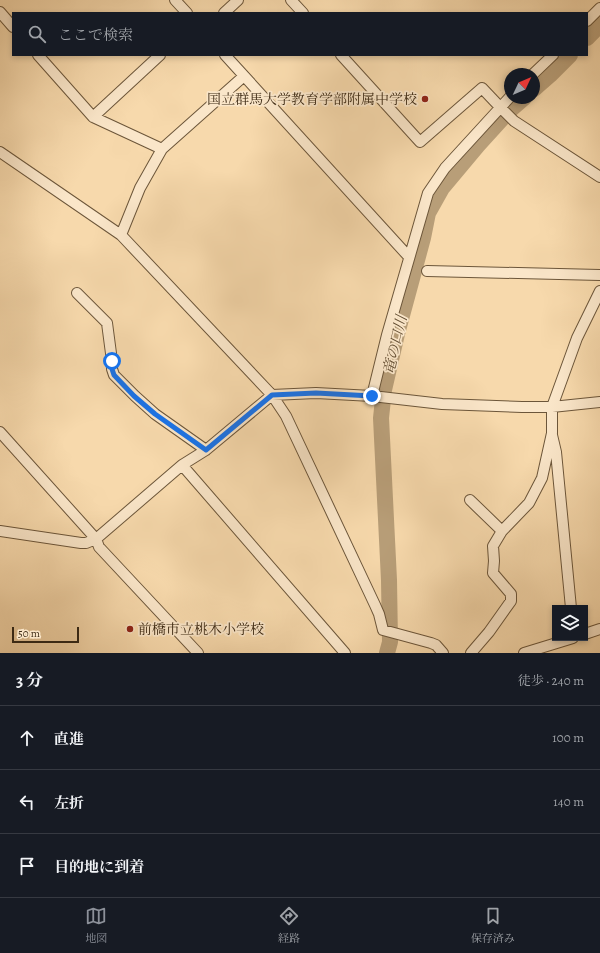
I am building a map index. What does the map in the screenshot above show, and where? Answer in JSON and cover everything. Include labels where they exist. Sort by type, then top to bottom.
[{"type":"street","points":[[175,0],[186,12]]},
{"type":"street","points":[[225,12],[238,0]]},
{"type":"street","points":[[291,0],[302,12]]},
{"type":"street","points":[[588,20],[600,8]]},
{"type":"street","points":[[0,12],[12,26]]},
{"type":"street","points":[[39,56],[93,117],[162,149]]},
{"type":"street","points":[[93,117],[159,56]]},
{"type":"street","points":[[226,56],[409,257]]},
{"type":"street","points":[[342,56],[420,142],[482,88],[514,121],[600,177]]},
{"type":"street","points":[[540,68],[552,56]]},
{"type":"street","points":[[121,235],[140,188],[162,149],[244,76]]},
{"type":"street","points":[[372,396],[387,335],[428,193],[445,168],[504,104]]},
{"type":"street","points":[[0,152],[121,235],[272,395],[286,416],[372,598],[379,614],[383,630],[431,643],[436,645],[442,653]]},
{"type":"street","points":[[427,271],[600,275]]},
{"type":"street","points":[[571,605],[556,452],[552,433],[552,407],[578,338],[600,291]]},
{"type":"street","points":[[78,293],[107,323],[114,375],[134,396],[155,414],[206,450]]},
{"type":"street","points":[[0,531],[82,543],[96,539],[182,465],[206,450],[272,395],[316,393],[372,396],[442,404],[522,407],[552,407],[600,402]]},
{"type":"street","points":[[0,432],[96,539],[99,546],[198,653]]},
{"type":"street","points":[[471,653],[489,632],[511,601],[511,594],[493,573],[494,561],[492,546],[502,531],[529,503],[542,478],[552,433]]},
{"type":"street","points":[[182,465],[345,653]]},
{"type":"street","points":[[470,500],[502,531]]},
{"type":"street","points":[[588,633],[600,629]]},
{"type":"street","points":[[524,653],[563,641]]},
{"type":"waterway","name":"竜の口川","points":[[588,37],[600,25]]},
{"type":"waterway","name":"竜の口川","points":[[540,84],[569,56]]},
{"type":"waterway","name":"竜の口川","points":[[387,653],[390,642],[389,580],[381,418],[384,390],[397,334],[423,238],[428,213],[442,188],[478,145],[517,104]]},
{"type":"place","name":"国立群馬大学教育学部附属中学校","points":[[425,99]]},
{"type":"place","name":"前橋市立桃木小学校","points":[[130,629]]},
{"type":"route","points":[[112,361],[114,375],[134,396],[155,414],[206,450],[272,395],[316,393],[372,396]]}]
